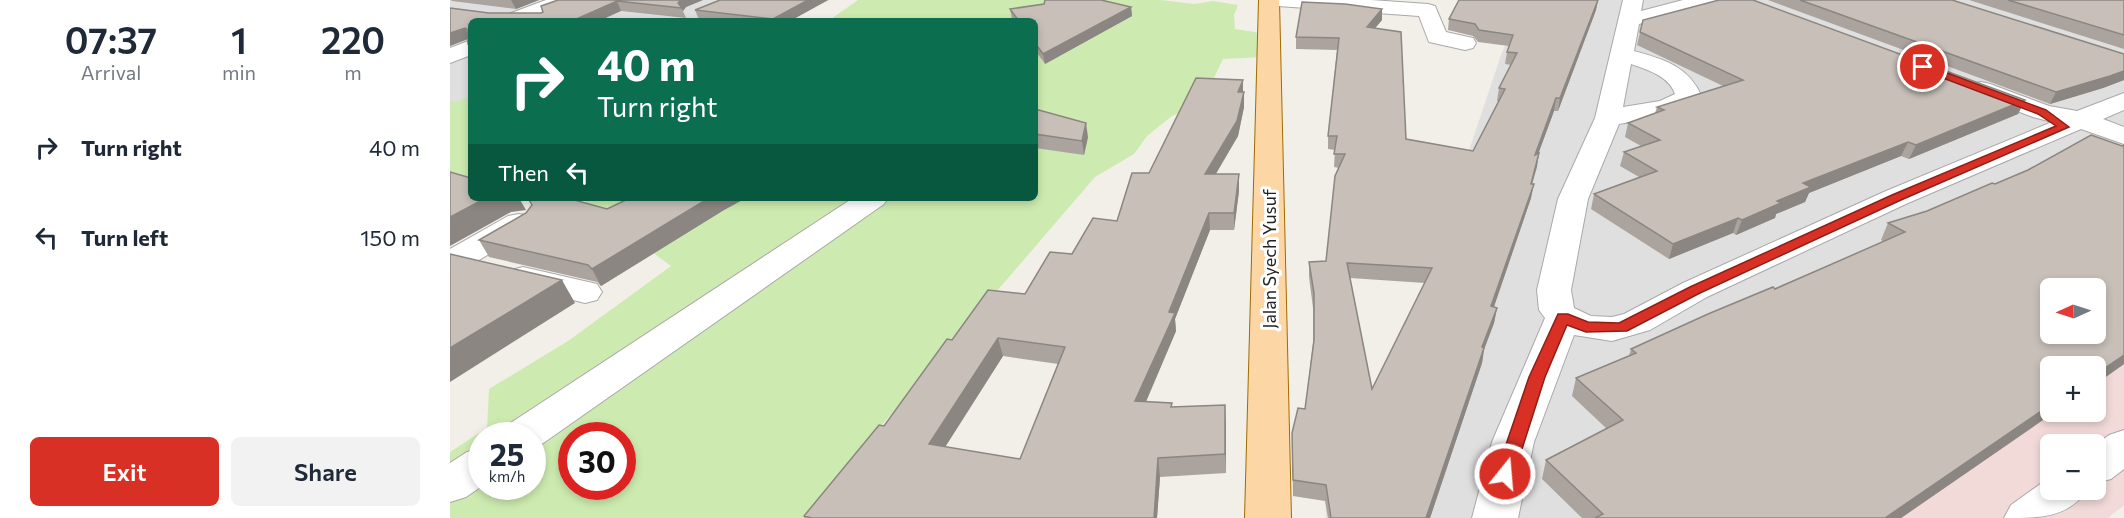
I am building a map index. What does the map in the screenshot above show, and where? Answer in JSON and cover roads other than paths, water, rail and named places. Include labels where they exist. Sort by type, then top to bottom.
[{"type":"main road","name":"Jalan Syech Yusuf","points":[[1268,518],[1269,0]]},
{"type":"street","points":[[521,18],[564,0]]},
{"type":"street","points":[[522,18],[584,0]]},
{"type":"street","points":[[1278,0],[1431,5],[1437,37],[1465,43]]},
{"type":"street","points":[[1707,0],[1631,10],[1608,118],[1573,200],[1553,297],[1557,310],[1563,318],[1579,325],[1598,329],[1629,325],[1695,290],[2062,120],[2124,101]]},
{"type":"street","points":[[450,45],[468,38]]},
{"type":"street","points":[[450,56],[468,48]]},
{"type":"street","points":[[1608,118],[1667,107],[1689,97],[1682,81],[1673,74],[1621,54]]},
{"type":"street","points":[[1966,84],[2062,120],[2124,150]]},
{"type":"street","points":[[2062,120],[2124,136]]},
{"type":"street","points":[[543,422],[869,201]]},
{"type":"street","points":[[452,262],[523,221]]},
{"type":"street","points":[[452,262],[585,292]]},
{"type":"street","points":[[1495,518],[1509,458],[1537,377],[1563,318]]},
{"type":"street","points":[[2106,460],[2124,446]]},
{"type":"street","points":[[450,485],[468,473]]},
{"type":"street","points":[[2027,518],[2051,500]]}]
